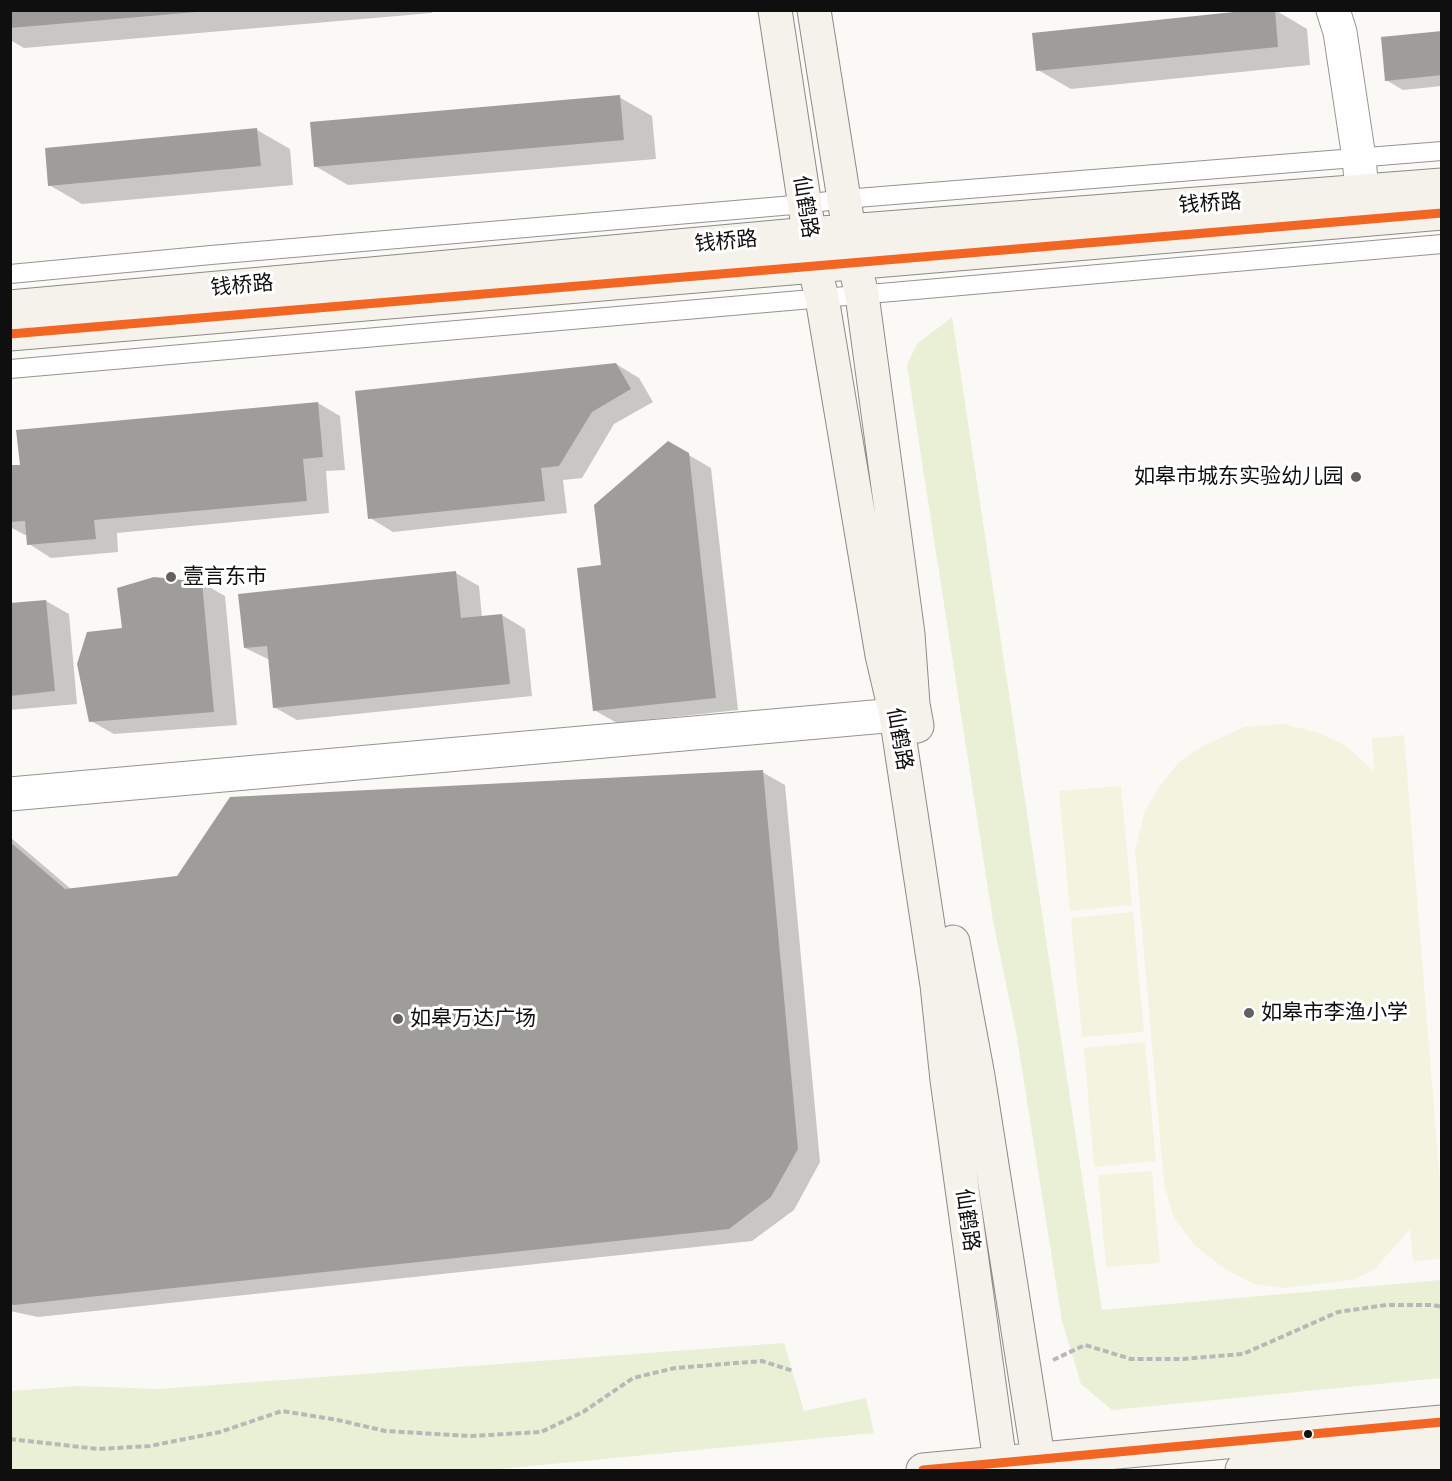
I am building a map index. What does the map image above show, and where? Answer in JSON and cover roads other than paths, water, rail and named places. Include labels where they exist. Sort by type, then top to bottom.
[{"type":"street","name":"仙鹤路","points":[[775,10],[809,235],[822,298],[882,655],[896,715],[937,985],[949,1092],[1001,1467]]},
{"type":"street","name":"仙鹤路","points":[[814,10],[852,247],[862,295],[908,634],[913,704],[958,974],[978,1076],[1039,1465]]},
{"type":"street","points":[[1333,10],[1340,32],[1362,192]]},
{"type":"street","name":"钱桥路","points":[[852,247],[1442,185]]},
{"type":"street","name":"钱桥路","points":[[10,307],[809,235],[852,247],[1442,213]]},
{"type":"street","name":"钱桥路","points":[[10,334],[809,235]]},
{"type":"street","points":[[10,795],[896,715]]},
{"type":"street","points":[[922,1470],[1039,1465],[1442,1422]]},
{"type":"street","points":[[1263,1470],[1442,1453]]},
{"type":"lane","points":[[10,274],[235,253],[809,235],[844,199],[1442,151]]},
{"type":"lane","points":[[10,369],[1442,244]]},
{"type":"place","name":"如皋市城东实验幼儿园","points":[[1356,477]]},
{"type":"place","name":"壹言东市","points":[[171,577]]},
{"type":"place","name":"如皋市李渔小学","points":[[1249,1013]]},
{"type":"place","name":"如皋万达广场","points":[[398,1019]]}]
